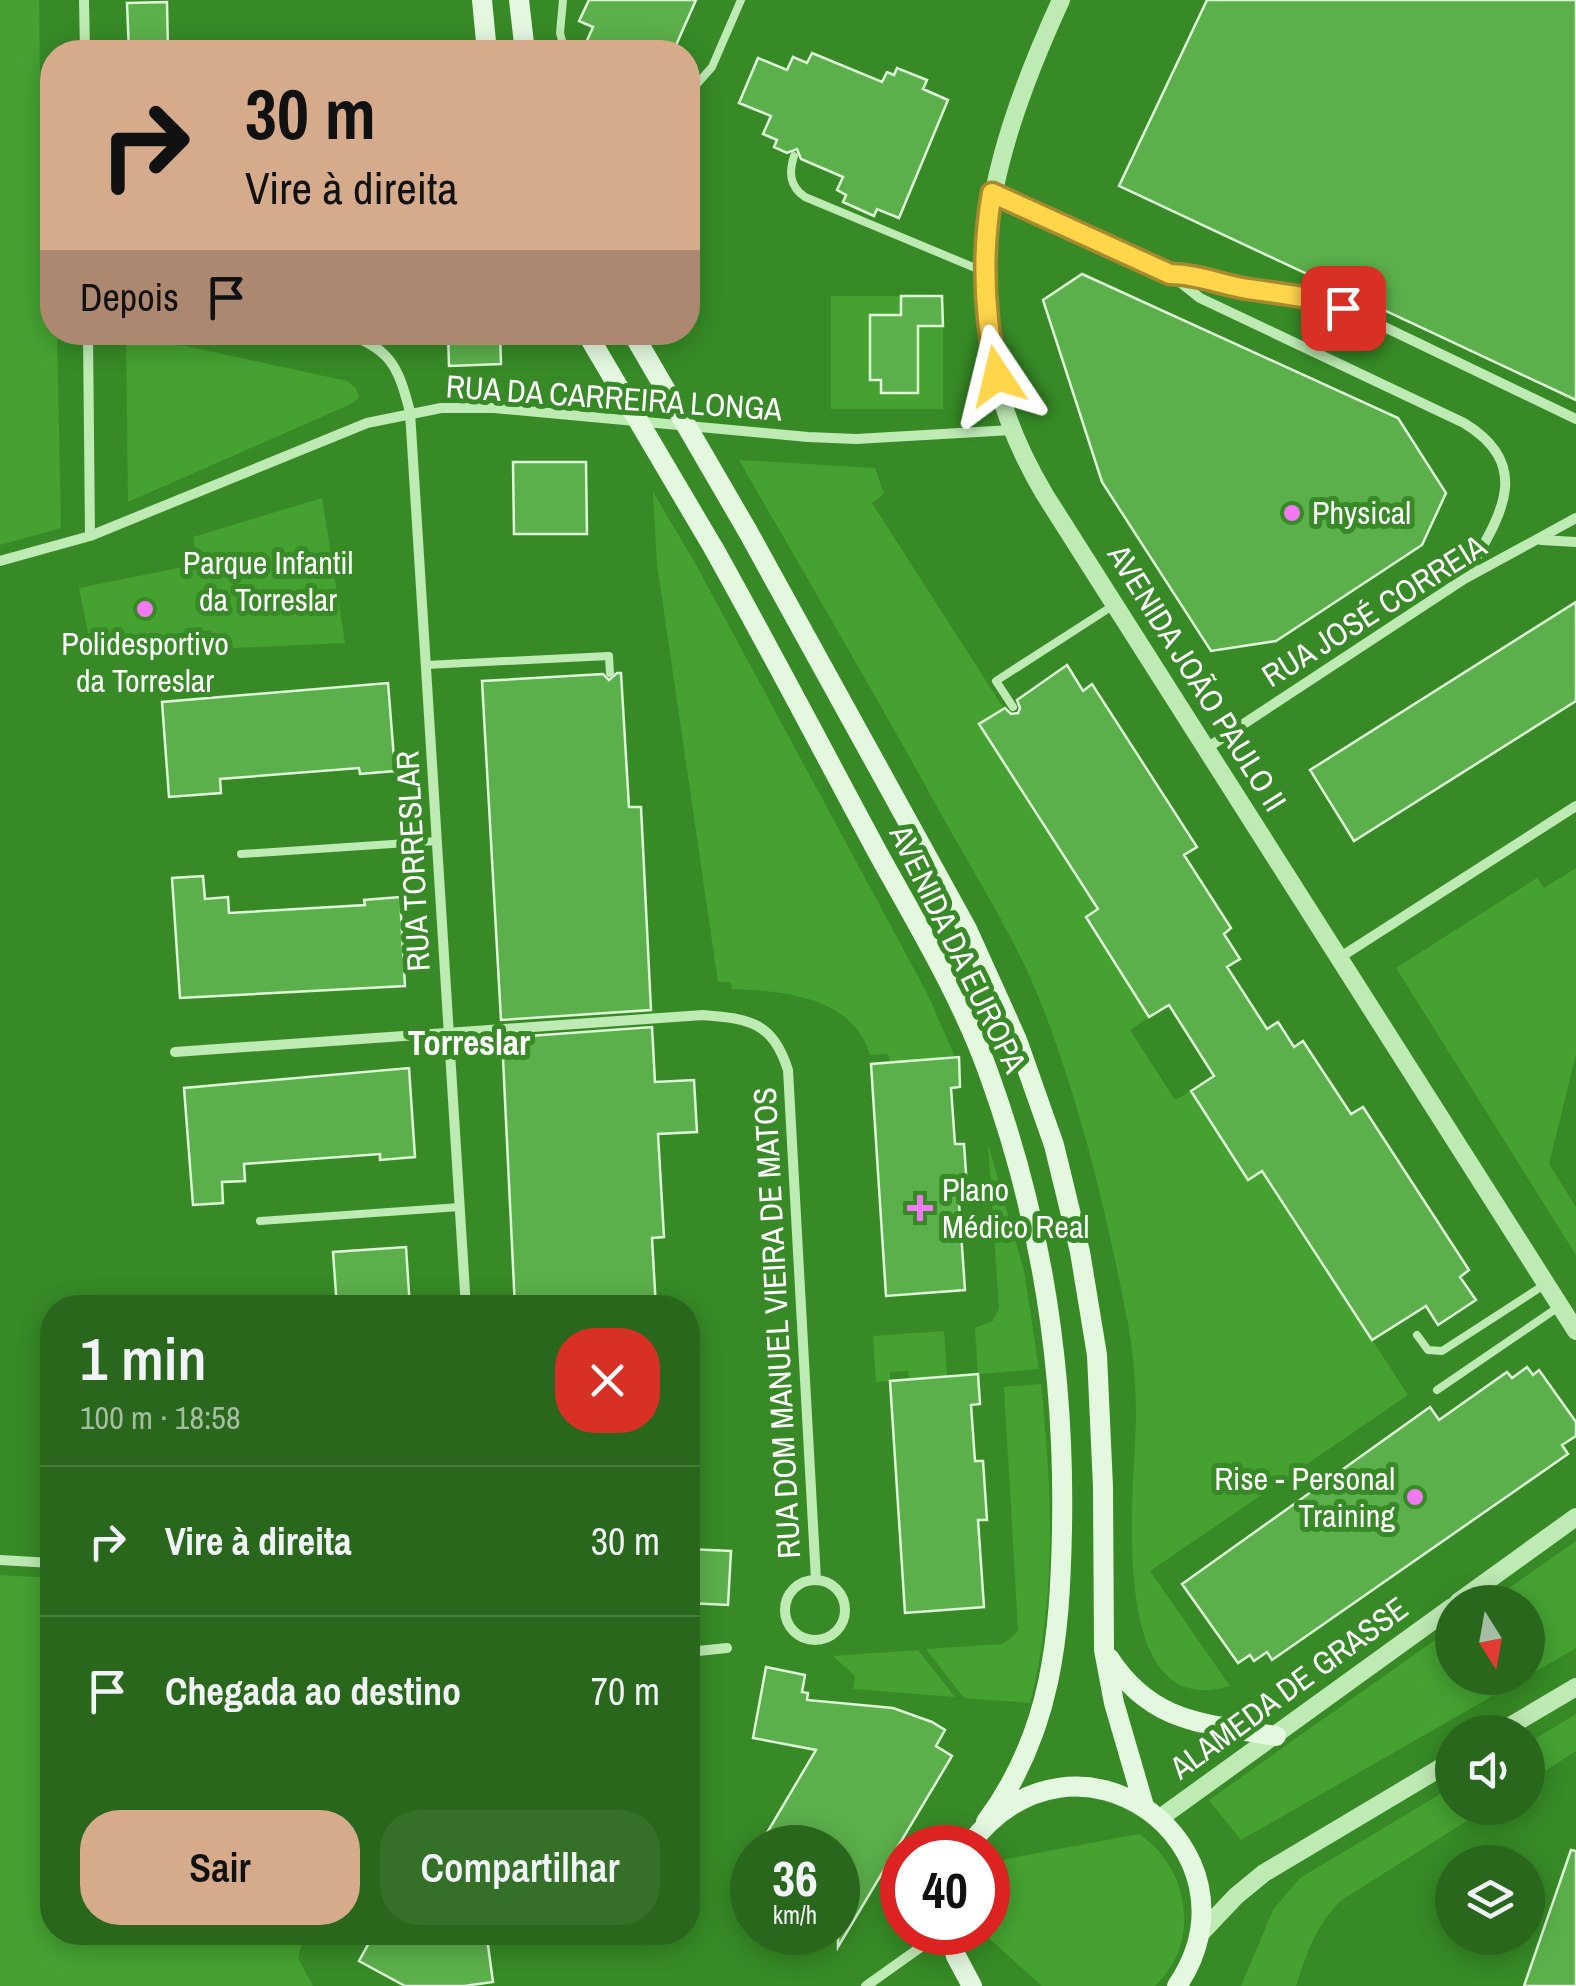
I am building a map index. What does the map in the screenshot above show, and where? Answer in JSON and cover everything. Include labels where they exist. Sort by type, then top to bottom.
[{"type":"main road","points":[[482,0],[484,40]]},
{"type":"main road","points":[[518,0],[523,40]]},
{"type":"main road","name":"AVENIDA DA EUROPA","points":[[594,345],[714,550],[934,955],[989,1074],[1014,1148],[1040,1260],[1061,1396],[1063,1508],[1058,1628],[1044,1708],[1010,1784],[984,1825]]},
{"type":"main road","name":"AVENIDA DA EUROPA","points":[[640,345],[747,530],[967,929],[1038,1093],[1068,1197],[1097,1355],[1104,1650],[1118,1719],[1152,1812],[1187,1852],[1200,1892],[1200,1934]]},
{"type":"main road","points":[[1104,1650],[1138,1696],[1164,1711],[1276,1736]]},
{"type":"main road","points":[[986,1822],[1014,1802],[1046,1789],[1080,1786],[1113,1792],[1152,1812]]},
{"type":"main road","points":[[1177,1986],[1188,1969],[1200,1934]]},
{"type":"main road","points":[[956,1955],[965,1985]]},
{"type":"street","points":[[84,0],[85,40]]},
{"type":"street","name":"AVENIDA JOÃO PAULO II","points":[[1061,0],[1009,125],[986,228],[984,272],[992,353],[1012,430],[1039,485],[1576,1331]]},
{"type":"street","points":[[992,193],[1170,274],[1200,298],[1464,423],[1487,439],[1503,463],[1506,488],[1498,516],[1464,578]]},
{"type":"street","points":[[1170,274],[1305,296],[1343,308],[1576,420]]},
{"type":"street","points":[[88,345],[90,536]]},
{"type":"street","name":"RUA TORRESLAR","points":[[375,345],[388,356],[404,388],[410,412],[465,1295]]},
{"type":"street","name":"RUA DA CARREIRA LONGA","points":[[0,562],[90,536],[354,427],[410,412],[494,408],[856,439],[1012,430]]},
{"type":"street","points":[[1540,540],[1576,518]]},
{"type":"street","name":"RUA JOSÉ CORREIA","points":[[1206,748],[1464,578],[1540,540],[1576,542]]},
{"type":"street","points":[[1338,958],[1576,806]]},
{"type":"street","name":"RUA DOM MANUEL VIEIRA DE MATOS","points":[[175,1052],[703,1016],[748,1022],[766,1031],[779,1043],[788,1070],[791,1102],[816,1580]]},
{"type":"street","name":"ALAMEDA DE GRASSE","points":[[1483,1585],[1576,1516]]},
{"type":"street","points":[[0,1560],[40,1562]]},
{"type":"street","points":[[816,1580],[827,1582],[842,1596],[844,1617],[835,1633],[807,1640],[786,1622],[785,1602],[796,1586],[816,1580]]},
{"type":"street","name":"ALAMEDA DE GRASSE","points":[[1152,1812],[1276,1736],[1435,1620]]},
{"type":"street","points":[[700,1651],[727,1648]]},
{"type":"street","points":[[1529,1715],[1576,1687]]},
{"type":"street","points":[[1200,1934],[1264,1873],[1435,1770]]},
{"type":"street","points":[[866,1986],[910,1955]]},
{"type":"lane","points":[[562,40],[563,0]]},
{"type":"lane","points":[[700,80],[712,67],[741,0]]},
{"type":"lane","points":[[794,156],[790,178],[804,197],[984,272]]},
{"type":"lane","points":[[1012,707],[996,681],[1116,604]]},
{"type":"lane","points":[[426,665],[609,656],[610,673]]},
{"type":"lane","points":[[241,854],[437,840]]},
{"type":"lane","points":[[260,1221],[460,1207]]},
{"type":"lane","points":[[1417,1335],[1428,1350],[1442,1351],[1546,1284]]},
{"type":"lane","points":[[1437,1390],[1560,1306]]},
{"type":"green space","points":[[0,0],[39,0],[40,345],[57,345],[61,528],[0,545]]},
{"type":"green space","points":[[831,296],[901,296],[901,311],[943,326],[943,409],[831,409]]},
{"type":"green space","points":[[126,345],[181,345],[347,381],[356,388],[359,398],[351,404],[128,502]]},
{"type":"green space","points":[[739,460],[875,468],[884,494],[872,503],[1004,709],[979,725],[1098,909],[1086,918],[1149,1017],[1130,1030],[1175,1100],[1191,1091],[1248,1179],[1262,1171],[1408,1395],[1150,1571],[1230,1686],[1190,1688],[1162,1670],[1145,1636],[1135,1592],[1132,1543],[1136,1408],[1129,1329],[1093,1167],[1043,1008],[997,913]]},
{"type":"green space","points":[[653,492],[927,993],[955,1057],[890,1062],[888,1054],[870,1055],[861,1035],[832,1009],[793,995],[732,989],[731,982],[718,982],[657,564]]},
{"type":"green space","name":"Parque Infantil da Torreslar","points":[[322,498],[345,643],[215,649],[211,630],[92,653],[79,588],[198,564],[193,537]]},
{"type":"green space","points":[[1576,868],[1576,1054],[1549,1164],[1576,1207],[1576,1255],[1396,968],[1537,878],[1544,888]]},
{"type":"green space","points":[[988,1144],[1024,1271],[1039,1369],[978,1374],[975,1328],[993,1321],[999,1308]]},
{"type":"green space","points":[[944,1331],[947,1376],[909,1379],[908,1371],[890,1372],[890,1381],[876,1382],[873,1336]]},
{"type":"green space","points":[[1041,1384],[1050,1544],[1045,1624],[1030,1703],[964,1698],[926,1649],[1002,1644],[1018,1630],[1004,1387]]},
{"type":"green space","points":[[1576,1541],[1576,1648],[1545,1666],[1545,1585],[1513,1585]]},
{"type":"green space","points":[[0,1575],[40,1577],[40,1945],[302,1945],[298,1958],[313,1986],[0,1986]]},
{"type":"green space","points":[[1435,1640],[1435,1695],[1494,1695],[1459,1715],[1435,1715],[1435,1729],[1241,1840],[1209,1800]]},
{"type":"green space","points":[[918,1650],[955,1697],[853,1689],[855,1676],[833,1656]]},
{"type":"green space","points":[[1576,1714],[1576,1751],[1545,1771],[1545,1733]]},
{"type":"green space","points":[[1435,1797],[1435,1825],[1460,1825],[1342,1900],[1319,1929],[1296,1986],[1241,1986],[1273,1910],[1300,1878]]},
{"type":"green space","points":[[1139,1834],[1169,1866],[1183,1906],[1184,1928],[1170,1968],[1155,1986],[1042,1986],[1007,1955],[1010,1858]]},
{"type":"building","points":[[589,0],[696,0],[678,40],[587,40],[593,27],[579,21]]},
{"type":"building","points":[[1207,0],[1576,0],[1576,400],[1119,186]]},
{"type":"building","points":[[167,2],[168,40],[129,40],[127,3]]},
{"type":"building","points":[[812,53],[882,82],[887,72],[894,75],[897,68],[927,80],[923,89],[948,100],[899,218],[877,209],[874,216],[843,202],[846,195],[837,190],[843,177],[801,159],[797,149],[787,153],[774,147],[777,140],[763,134],[771,116],[739,103],[758,58],[787,70],[793,57],[807,63]]},
{"type":"building","points":[[1082,274],[1398,418],[1446,493],[1422,545],[1276,641],[1211,651],[1102,482],[1043,300]]},
{"type":"building","points":[[901,296],[942,296],[943,326],[918,326],[918,393],[881,393],[881,380],[870,380],[870,315],[901,315]]},
{"type":"building","points":[[448,345],[500,345],[501,364],[449,366]]},
{"type":"building","points":[[513,462],[586,462],[587,534],[514,534]]},
{"type":"building","points":[[1576,602],[1576,701],[1354,841],[1310,770]]},
{"type":"building","points":[[1067,665],[1083,691],[1092,684],[1197,847],[1184,855],[1231,928],[1224,934],[1240,959],[1227,967],[1267,1029],[1278,1022],[1294,1047],[1303,1041],[1351,1114],[1363,1107],[1469,1270],[1460,1277],[1476,1300],[1438,1325],[1426,1306],[1372,1340],[1262,1171],[1248,1180],[1191,1091],[1214,1076],[1169,1005],[1149,1017],[1086,917],[1098,909],[979,724],[1005,708],[1011,714],[1018,713],[1017,700]]},
{"type":"building","points":[[621,673],[629,807],[641,807],[651,1010],[501,1020],[482,681],[603,674],[609,680]]},
{"type":"building","points":[[388,683],[395,771],[360,774],[359,768],[220,779],[221,793],[169,797],[162,702]]},
{"type":"building","points":[[203,876],[205,899],[228,897],[229,913],[365,905],[364,900],[400,897],[405,986],[180,998],[172,878]]},
{"type":"building","points":[[652,1027],[655,1082],[694,1080],[697,1132],[658,1134],[664,1237],[652,1238],[655,1295],[514,1295],[502,1038]]},
{"type":"building","points":[[959,1057],[960,1087],[951,1088],[955,1144],[964,1144],[968,1202],[959,1203],[965,1290],[886,1296],[871,1064]]},
{"type":"building","points":[[409,1068],[415,1157],[380,1160],[380,1154],[244,1164],[245,1181],[222,1182],[223,1203],[193,1205],[184,1088]]},
{"type":"building","points":[[406,1247],[409,1295],[336,1295],[333,1252]]},
{"type":"building","points":[[1527,1367],[1533,1375],[1539,1370],[1576,1422],[1576,1436],[1562,1445],[1568,1454],[1272,1660],[1267,1652],[1254,1661],[1250,1655],[1238,1663],[1182,1584],[1430,1407],[1439,1420],[1507,1372],[1512,1378]]},
{"type":"building","points":[[978,1374],[980,1404],[971,1405],[975,1461],[983,1461],[987,1520],[978,1520],[984,1607],[905,1613],[890,1381]]},
{"type":"building","points":[[700,1550],[731,1551],[728,1605],[700,1604]]},
{"type":"building","points":[[766,1667],[805,1675],[802,1692],[808,1693],[807,1700],[893,1708],[945,1730],[936,1746],[952,1756],[911,1825],[880,1825],[880,1877],[860,1910],[860,1825],[772,1825],[816,1750],[753,1738]]},
{"type":"building","points":[[1571,1850],[1576,1851],[1576,1986],[1524,1986],[1535,1955],[1545,1955],[1545,1925]]},
{"type":"building","points":[[368,1945],[488,1945],[493,1982],[405,1986],[359,1961]]},
{"type":"place","name":"Physical","points":[[1292,513]]},
{"type":"place","name":"Polidesportivo da Torreslar","points":[[145,609]]},
{"type":"place","name":"Plano Médico Real","points":[[920,1208]]},
{"type":"place","name":"Rise - Personal Training","points":[[1415,1497]]},
{"type":"district","name":"Torreslar","points":[[469,1043]]},
{"type":"route","points":[[997,376],[984,281],[992,193],[1170,274],[1305,296],[1343,308]]}]
